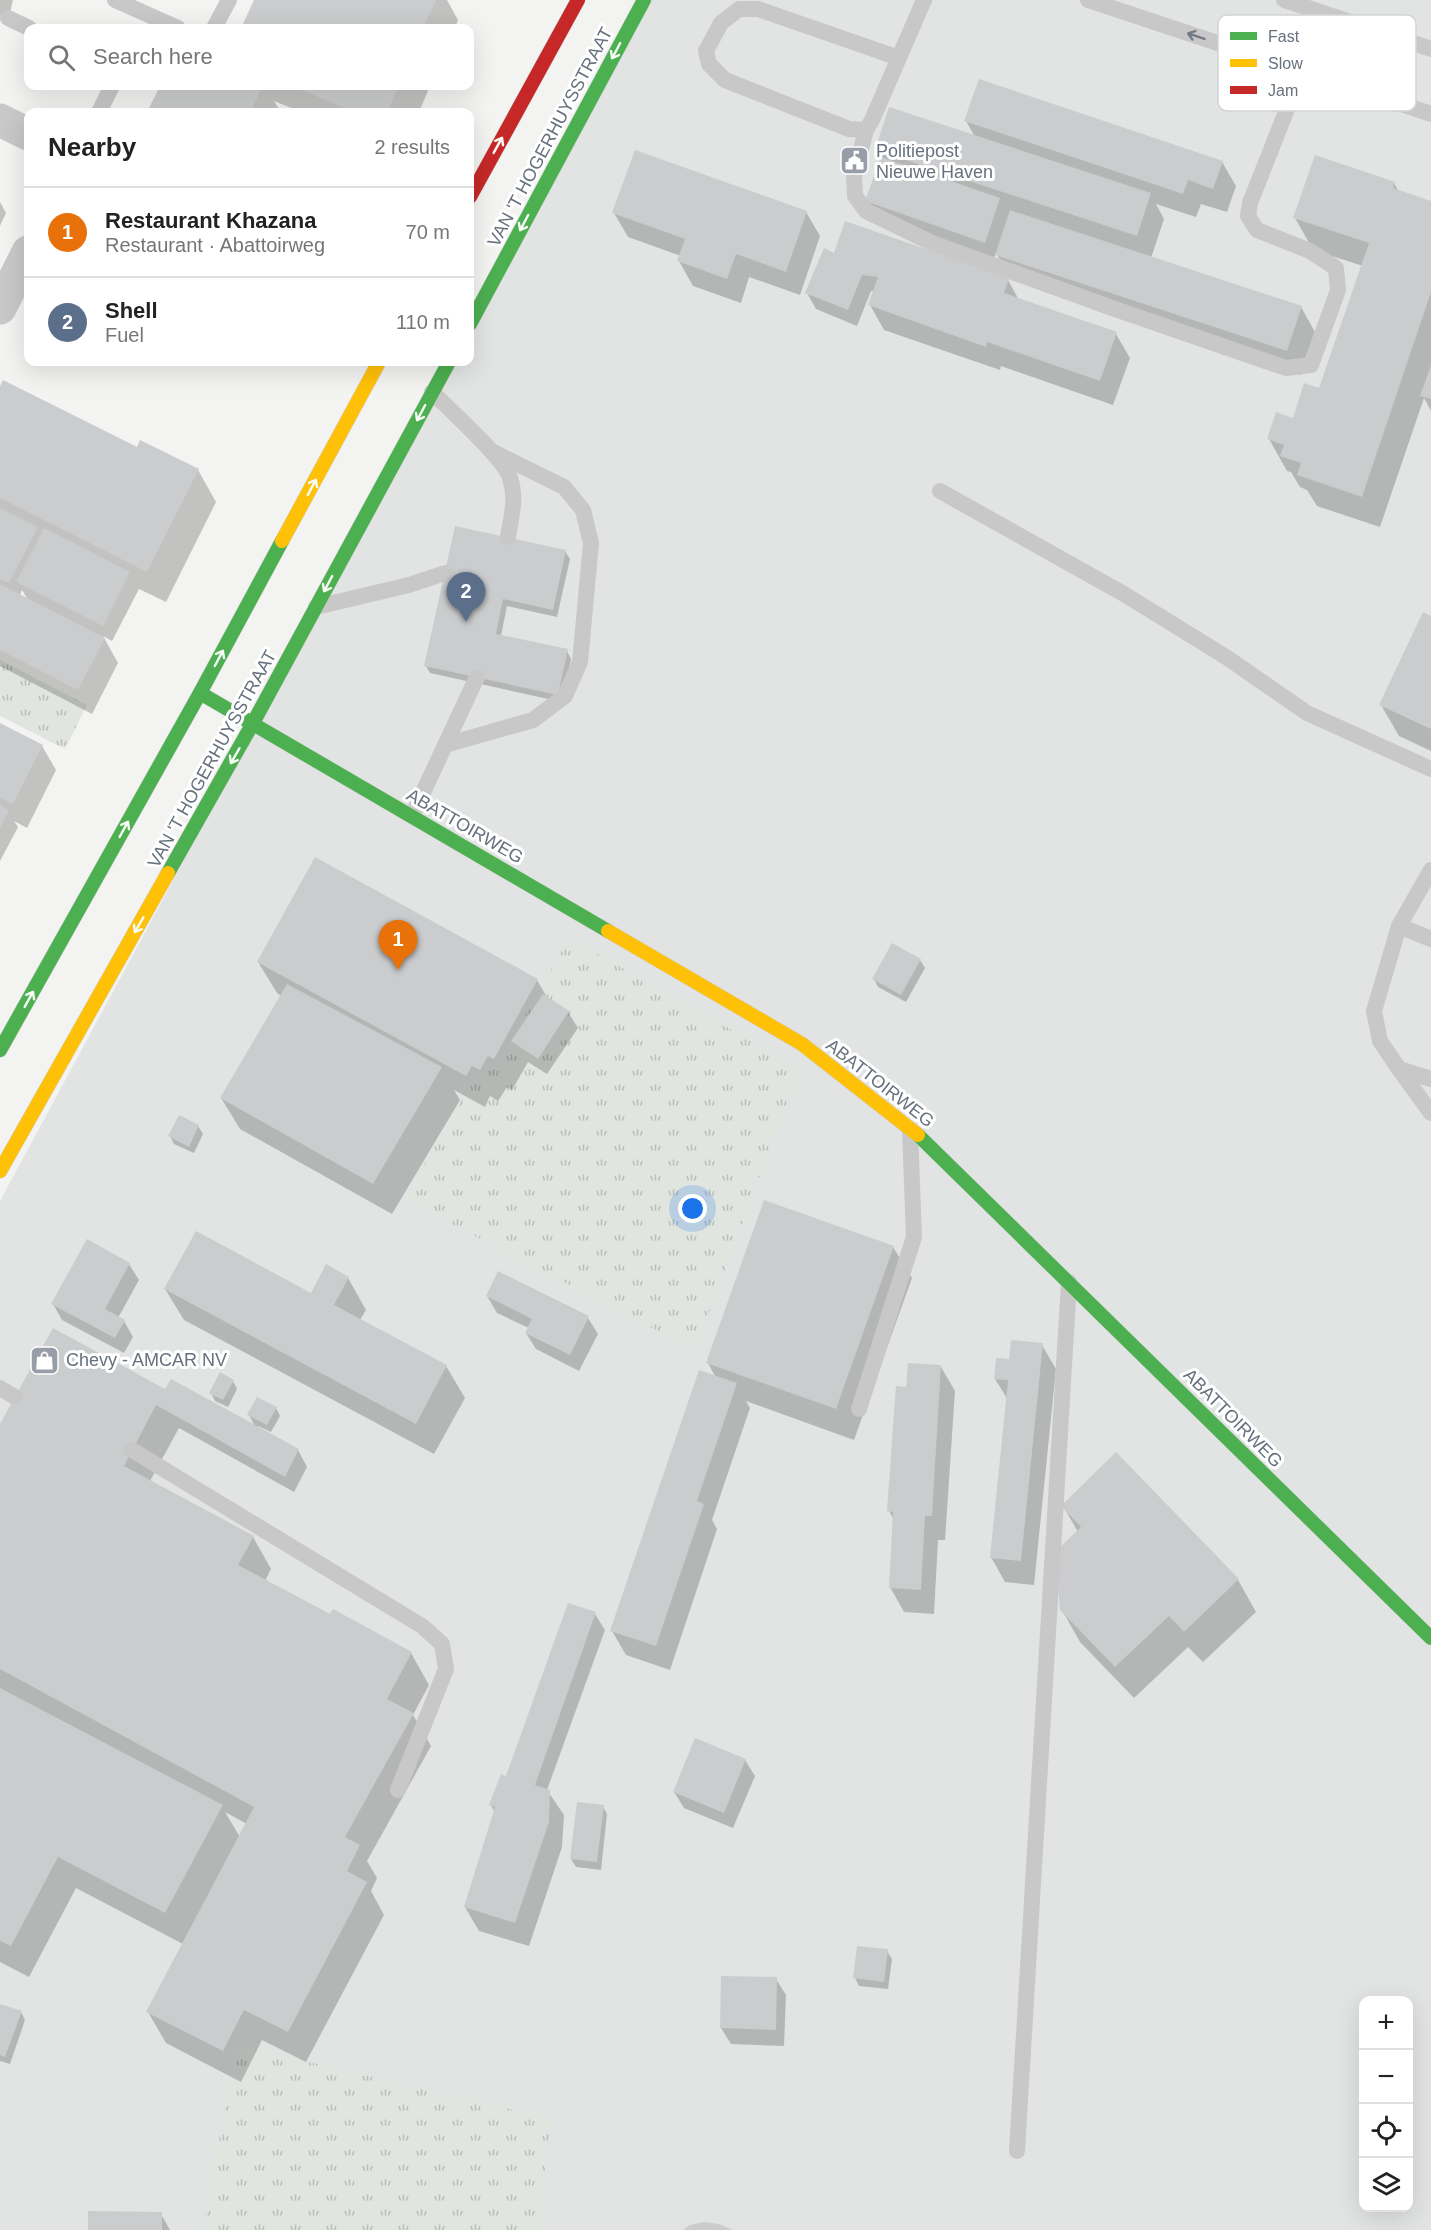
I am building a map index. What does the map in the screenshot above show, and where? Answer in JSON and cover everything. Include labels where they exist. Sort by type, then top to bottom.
[{"type":"main road","points":[[474,190],[578,0]]},
{"type":"main road","name":"VAN 'T HOGERHUYSSTRAAT","points":[[474,317],[644,0]]},
{"type":"main road","points":[[0,1050],[200,693],[378,366]]},
{"type":"main road","name":"VAN 'T HOGERHUYSSTRAAT","points":[[0,1171],[254,723],[447,366]]},
{"type":"main road","name":"ABATTOIRWEG","points":[[200,693],[802,1044],[909,1126],[1431,1638]]},
{"type":"street","points":[[0,120],[24,132]]},
{"type":"street","points":[[0,308],[24,260]]},
{"type":"lane","points":[[115,0],[147,23]]},
{"type":"lane","points":[[216,24],[229,0]]},
{"type":"lane","points":[[924,0],[866,130],[854,177],[855,196],[866,211],[932,243],[1112,309],[1286,368],[1311,365],[1338,290],[1336,268],[1310,251],[1257,230],[1248,216],[1250,203],[1286,111]]},
{"type":"lane","points":[[1088,0],[1218,43]]},
{"type":"lane","points":[[1284,0],[1328,15]]},
{"type":"lane","points":[[866,130],[849,129],[725,80],[709,64],[706,51],[720,23],[739,9],[758,9],[899,58]]},
{"type":"lane","points":[[8,18],[24,26]]},
{"type":"lane","points":[[1416,44],[1431,49]]},
{"type":"lane","points":[[101,108],[110,90]]},
{"type":"lane","points":[[1416,109],[1431,114]]},
{"type":"lane","points":[[432,393],[491,451],[510,476],[514,501],[508,537]]},
{"type":"lane","points":[[445,745],[533,720],[565,696],[580,662],[591,543],[583,510],[564,486],[491,451]]},
{"type":"lane","points":[[940,491],[1133,599],[1227,657],[1307,713],[1431,769]]},
{"type":"lane","points":[[316,607],[398,588],[445,573]]},
{"type":"lane","points":[[412,816],[477,677]]},
{"type":"lane","points":[[1431,870],[1399,926],[1374,1011],[1380,1041],[1431,1113]]},
{"type":"lane","points":[[1399,926],[1431,939]]},
{"type":"lane","points":[[1399,1069],[1431,1079]]},
{"type":"lane","points":[[859,1409],[915,1238],[909,1126]]},
{"type":"lane","points":[[1017,2151],[1069,1281]]},
{"type":"lane","points":[[0,1388],[15,1397]]},
{"type":"lane","points":[[132,1450],[422,1626],[442,1644],[446,1669],[398,1790]]},
{"type":"shaded area","points":[[651,0],[1431,0],[1431,2230],[0,2230],[0,1201],[451,366],[474,366],[474,323]]},
{"type":"green space","points":[[0,660],[87,705],[65,749],[0,716]]},
{"type":"green space","points":[[569,938],[800,1068],[695,1350],[405,1200],[474,1076],[494,1069]]},
{"type":"green space","points":[[236,2045],[552,2119],[537,2230],[203,2230]]},
{"type":"building","points":[[254,0],[436,0],[425,24],[243,24]]},
{"type":"building","points":[[979,79],[1223,161],[1213,189],[1188,180],[1183,194],[964,121]]},
{"type":"building","points":[[158,90],[261,90],[252,108],[149,108]]},
{"type":"building","points":[[302,90],[397,90],[389,108],[345,108]]},
{"type":"building","points":[[889,107],[1151,193],[1137,236],[875,150]]},
{"type":"building","points":[[635,150],[807,211],[786,272],[736,254],[727,279],[677,261],[685,239],[612,213]]},
{"type":"building","points":[[1315,155],[1395,182],[1393,188],[1431,201],[1431,292],[1362,497],[1297,475],[1301,463],[1280,456],[1284,445],[1267,439],[1276,412],[1293,418],[1304,383],[1319,388],[1369,243],[1293,218]]},
{"type":"building","points":[[881,157],[1000,198],[985,243],[865,201]]},
{"type":"building","points":[[1010,210],[1302,306],[1287,351],[995,255]]},
{"type":"building","points":[[845,221],[1009,278],[1004,293],[1117,332],[1100,381],[987,342],[986,347],[868,305],[878,277],[862,275],[848,310],[805,293],[824,248],[834,253]]},
{"type":"building","points":[[1431,365],[1431,399],[1420,396]]},
{"type":"building","points":[[3,380],[137,447],[140,440],[199,469],[147,572],[0,498],[0,386]]},
{"type":"building","points":[[0,508],[38,527],[9,583],[0,579]]},
{"type":"building","points":[[455,526],[566,550],[553,610],[503,599],[496,634],[568,649],[558,695],[424,666]]},
{"type":"building","points":[[44,528],[130,572],[103,626],[16,582]]},
{"type":"building","points":[[0,584],[105,638],[78,690],[0,650]]},
{"type":"building","points":[[1423,612],[1431,616],[1431,729],[1379,705]]},
{"type":"building","points":[[0,723],[43,745],[13,804],[0,798]]},
{"type":"building","points":[[0,805],[9,810],[0,828]]},
{"type":"building","points":[[315,857],[538,979],[494,1059],[488,1056],[480,1070],[472,1066],[466,1076],[257,962]]},
{"type":"building","points":[[892,943],[921,959],[901,995],[872,979]]},
{"type":"building","points":[[287,984],[442,1067],[373,1184],[220,1098]]},
{"type":"building","points":[[543,994],[569,1011],[538,1059],[511,1041]]},
{"type":"building","points":[[179,1115],[199,1125],[189,1147],[168,1136]]},
{"type":"building","points":[[764,1200],[894,1246],[836,1409],[706,1363]]},
{"type":"building","points":[[196,1231],[311,1293],[326,1264],[349,1277],[334,1305],[447,1365],[416,1424],[164,1289]]},
{"type":"building","points":[[87,1239],[130,1263],[105,1309],[125,1320],[115,1338],[51,1304]]},
{"type":"building","points":[[498,1271],[589,1316],[570,1355],[525,1333],[532,1319],[486,1296]]},
{"type":"building","points":[[53,1328],[165,1389],[171,1379],[299,1449],[285,1477],[156,1405],[124,1466],[254,1536],[238,1565],[330,1614],[333,1609],[412,1652],[387,1699],[414,1713],[345,1837],[360,1845],[347,1871],[367,1882],[288,2032],[244,2010],[223,2051],[146,2012],[254,1807],[0,1669],[0,1424]]},
{"type":"building","points":[[1011,1340],[1043,1343],[1021,1561],[990,1558],[1008,1380],[994,1379],[996,1358],[1009,1359]]},
{"type":"building","points":[[908,1363],[941,1365],[932,1516],[925,1516],[921,1590],[889,1588],[893,1512],[887,1511],[896,1386],[906,1387]]},
{"type":"building","points":[[699,1370],[737,1383],[697,1501],[704,1504],[656,1646],[610,1631]]},
{"type":"building","points":[[220,1372],[234,1380],[223,1400],[209,1393]]},
{"type":"building","points":[[257,1397],[277,1407],[267,1425],[247,1415]]},
{"type":"building","points":[[1116,1452],[1239,1579],[1184,1632],[1169,1616],[1115,1667],[1060,1610],[1055,1552],[1081,1527],[1061,1506]]},
{"type":"building","points":[[568,1603],[596,1612],[535,1785],[550,1790],[549,1822],[515,1923],[464,1907],[495,1807],[489,1805],[501,1774],[506,1776]]},
{"type":"building","points":[[0,1688],[223,1805],[165,1913],[58,1857],[11,1946],[0,1941]]},
{"type":"building","points":[[695,1738],[746,1759],[724,1813],[673,1792]]},
{"type":"building","points":[[577,1802],[604,1805],[597,1862],[570,1859]]},
{"type":"building","points":[[857,1946],[888,1949],[884,1982],[853,1978]]},
{"type":"building","points":[[721,1976],[777,1977],[776,2030],[720,2028]]},
{"type":"building","points":[[0,2004],[22,2011],[5,2057],[0,2055]]},
{"type":"building","points":[[88,2211],[162,2212],[162,2230],[88,2230]]},
{"type":"building","points":[[704,2222],[719,2224],[733,2230],[683,2230],[690,2225]]},
{"type":"traffic: fast","points":[[474,317],[644,0]]},
{"type":"traffic: fast","points":[[168,873],[253,723],[447,366]]},
{"type":"traffic: fast","points":[[0,1050],[200,693],[282,541]]},
{"type":"traffic: fast","points":[[200,693],[608,931]]},
{"type":"traffic: fast","points":[[918,1135],[1431,1638]]},
{"type":"traffic: slow","points":[[282,541],[377,366]]},
{"type":"traffic: slow","points":[[0,1171],[168,873]]},
{"type":"traffic: slow","points":[[608,931],[802,1044],[918,1135]]},
{"type":"traffic: jam","points":[[474,190],[578,0]]},
{"type":"place","name":"Politiepost Nieuwe Haven","points":[[855,161]]},
{"type":"place","name":"Shell","points":[[466,622]]},
{"type":"place","name":"Restaurant Khazana","points":[[398,970]]},
{"type":"place","name":"Chevy - AMCAR NV","points":[[45,1360]]}]
